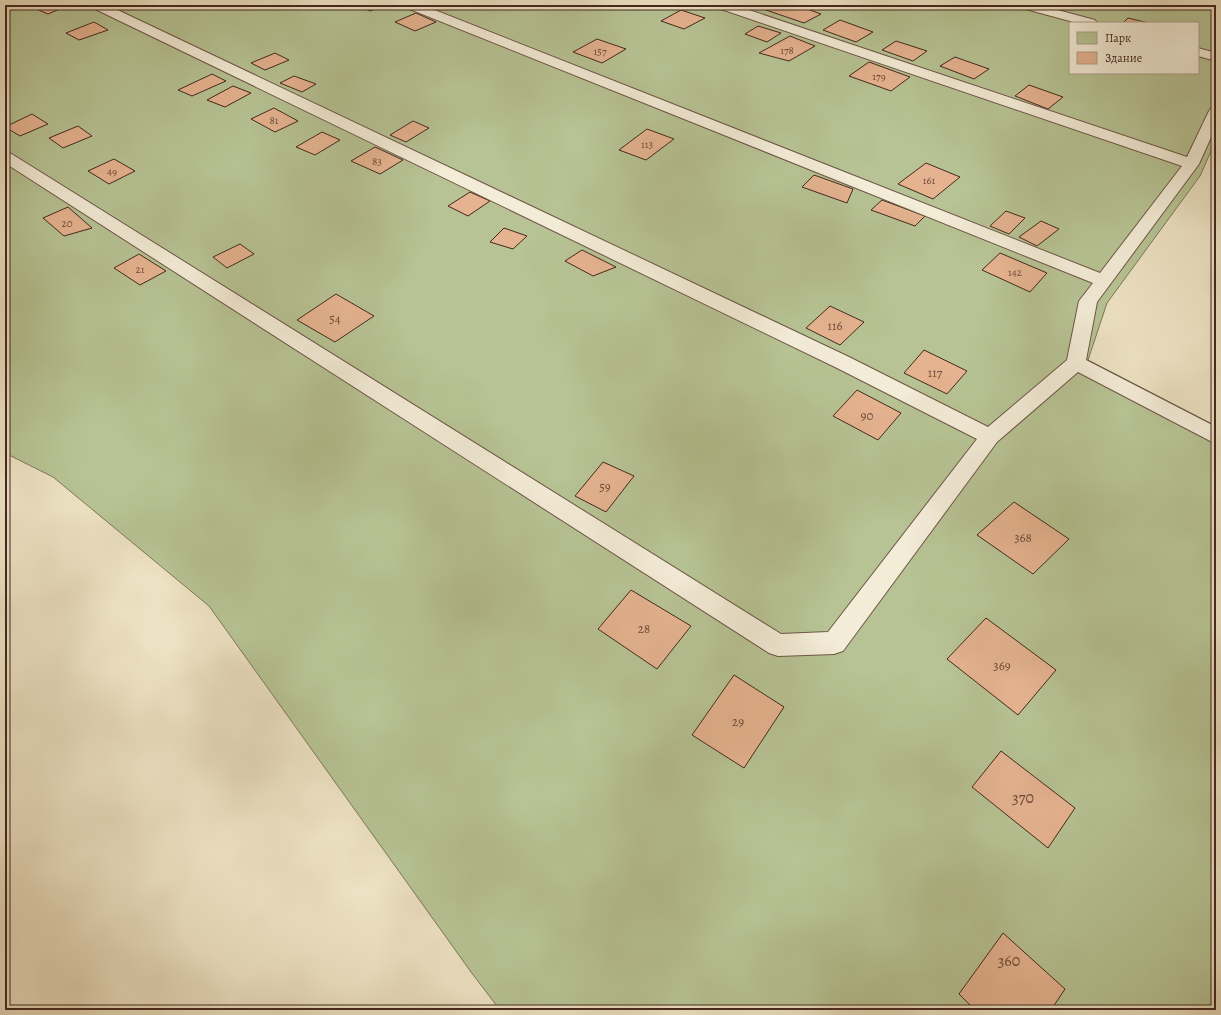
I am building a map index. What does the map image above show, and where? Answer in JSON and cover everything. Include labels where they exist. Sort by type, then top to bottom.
[{"type":"lane","points":[[97,5],[842,362],[990,437]]},
{"type":"lane","points":[[411,5],[1104,281]]},
{"type":"lane","points":[[722,5],[1191,164]]},
{"type":"lane","points":[[1026,5],[1087,22]]},
{"type":"lane","points":[[1199,52],[1216,57]]},
{"type":"lane","points":[[5,156],[778,645],[834,643],[990,437],[1076,362],[1088,302],[1191,164],[1216,111]]},
{"type":"lane","points":[[1076,362],[1216,436]]},
{"type":"green space","points":[[5,5],[1216,5],[1216,140],[1200,176],[1107,303],[1088,360],[1216,426],[1216,1010],[500,1010],[471,972],[209,606],[53,477],[5,453]]},
{"type":"building","points":[[69,5],[48,14],[29,6]]},
{"type":"building","points":[[358,5],[386,5],[370,11]]},
{"type":"building","points":[[774,5],[796,5],[821,14],[804,23],[766,10]]},
{"type":"building","points":[[681,10],[705,18],[684,29],[661,21]]},
{"type":"building","points":[[416,13],[436,22],[415,31],[395,22]]},
{"type":"building","points":[[1128,18],[1145,22],[1124,22]]},
{"type":"building","points":[[840,20],[873,32],[856,42],[823,30]]},
{"type":"building","points":[[94,22],[108,30],[79,40],[66,33]]},
{"type":"building","points":[[758,26],[781,33],[767,42],[745,34]]},
{"type":"building","points":[[790,36],[815,46],[789,61],[759,53]]},
{"type":"building","points":[[597,39],[626,49],[602,63],[573,52]]},
{"type":"building","points":[[896,41],[927,51],[913,61],[882,50]]},
{"type":"building","points":[[275,53],[289,60],[265,70],[251,63]]},
{"type":"building","points":[[955,57],[989,69],[974,79],[940,66]]},
{"type":"building","points":[[869,62],[910,77],[891,91],[849,76]]},
{"type":"building","points":[[212,74],[226,81],[192,96],[178,90]]},
{"type":"building","points":[[294,76],[316,84],[302,92],[280,83]]},
{"type":"building","points":[[1029,85],[1063,97],[1048,109],[1015,96]]},
{"type":"building","points":[[233,86],[251,93],[225,107],[207,100]]},
{"type":"building","points":[[274,108],[298,121],[275,132],[251,119]]},
{"type":"building","points":[[32,114],[48,124],[20,136],[5,127]]},
{"type":"building","points":[[413,121],[429,128],[406,142],[390,135]]},
{"type":"building","points":[[78,126],[92,136],[63,148],[49,138]]},
{"type":"building","points":[[647,129],[674,139],[646,160],[619,150]]},
{"type":"building","points":[[322,132],[340,140],[315,155],[296,147]]},
{"type":"building","points":[[375,147],[403,160],[380,174],[351,161]]},
{"type":"building","points":[[114,159],[135,171],[109,184],[88,171]]},
{"type":"building","points":[[926,163],[960,177],[933,199],[898,184]]},
{"type":"building","points":[[814,175],[853,189],[847,203],[802,187]]},
{"type":"building","points":[[470,192],[490,201],[468,216],[448,206]]},
{"type":"building","points":[[882,200],[925,216],[915,226],[871,210]]},
{"type":"building","points":[[68,207],[92,228],[64,236],[43,218]]},
{"type":"building","points":[[1006,211],[1025,218],[1009,234],[990,226]]},
{"type":"building","points":[[1041,221],[1059,229],[1037,246],[1019,237]]},
{"type":"building","points":[[504,228],[527,236],[513,249],[490,242]]},
{"type":"building","points":[[240,244],[254,254],[227,268],[213,257]]},
{"type":"building","points":[[582,250],[616,267],[593,276],[565,261]]},
{"type":"building","points":[[1000,253],[1047,273],[1030,292],[982,270]]},
{"type":"building","points":[[139,254],[166,271],[140,285],[114,268]]},
{"type":"building","points":[[336,294],[374,316],[335,342],[297,320]]},
{"type":"building","points":[[830,306],[864,322],[840,345],[806,328]]},
{"type":"building","points":[[924,350],[967,371],[947,394],[904,373]]},
{"type":"building","points":[[857,390],[901,413],[878,440],[833,416]]},
{"type":"building","points":[[603,462],[634,476],[606,512],[575,496]]},
{"type":"building","points":[[1014,502],[1069,539],[1033,574],[977,535]]},
{"type":"building","points":[[631,590],[691,626],[657,669],[598,629]]},
{"type":"building","points":[[986,618],[1056,670],[1018,715],[947,659]]},
{"type":"building","points":[[734,675],[784,707],[744,768],[692,735]]},
{"type":"building","points":[[1001,751],[1075,808],[1048,848],[972,787]]},
{"type":"building","points":[[1003,933],[1065,989],[1051,1010],[975,1010],[959,994]]}]
